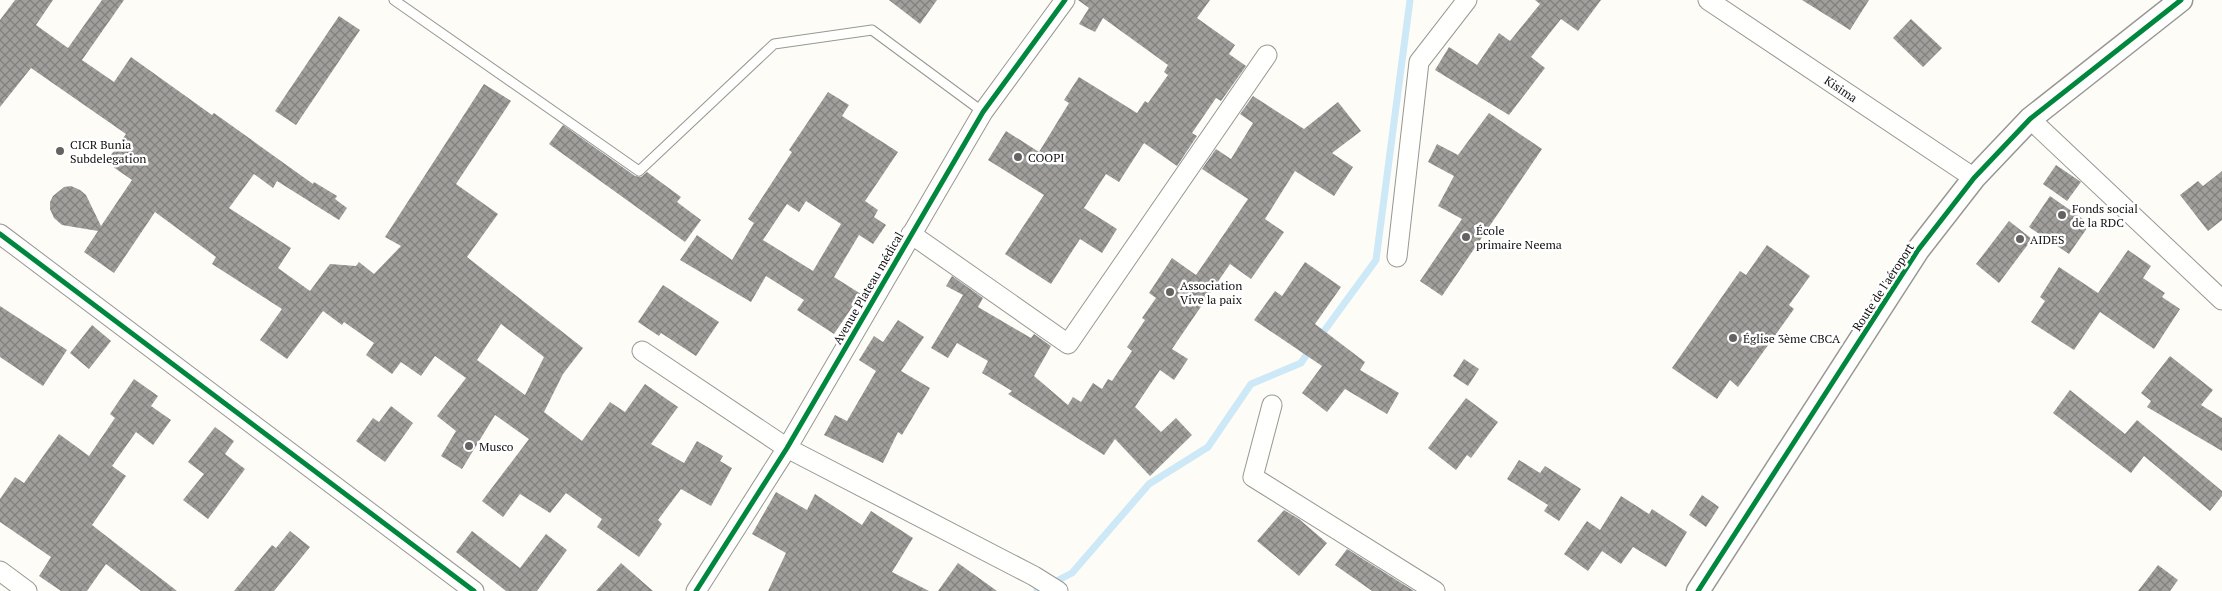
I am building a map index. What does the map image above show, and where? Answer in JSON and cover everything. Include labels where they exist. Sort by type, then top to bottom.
[{"type":"street","name":"Avenue Plateau médical","points":[[696,591],[788,448],[983,112],[1065,0]]},
{"type":"street","points":[[1398,257],[1419,62],[1467,0]]},
{"type":"street","name":"Kisima","points":[[1708,0],[1974,178]]},
{"type":"street","name":"Route de l'aéroport","points":[[1698,591],[1918,250],[1974,178],[2030,119],[2181,0]]},
{"type":"street","points":[[911,234],[1068,344],[1268,55]]},
{"type":"street","points":[[2030,119],[2222,300]]},
{"type":"street","points":[[0,234],[474,591]]},
{"type":"street","points":[[642,351],[788,448],[1034,576],[1057,591]]},
{"type":"street","points":[[1272,405],[1253,477],[1435,591]]},
{"type":"street","points":[[0,571],[26,591]]},
{"type":"lane","points":[[394,0],[639,171],[774,44],[872,30],[983,112]]},
{"type":"building","points":[[15,0],[53,0],[36,25],[68,48],[102,0],[124,0],[82,60],[114,82],[131,57],[212,115],[214,113],[313,184],[314,182],[337,196],[335,199],[347,208],[339,220],[277,181],[273,188],[254,174],[229,208],[291,248],[278,268],[310,291],[330,264],[356,266],[359,262],[374,274],[401,246],[385,237],[484,84],[511,101],[456,184],[498,214],[467,257],[583,348],[563,374],[544,412],[582,441],[610,402],[625,412],[645,384],[678,407],[651,444],[684,463],[697,441],[723,456],[720,461],[732,468],[711,506],[681,489],[658,520],[662,524],[639,557],[597,527],[602,519],[566,493],[550,513],[520,494],[503,517],[482,501],[529,439],[495,415],[462,469],[441,456],[456,431],[437,416],[466,378],[435,356],[421,376],[401,362],[392,374],[366,355],[374,343],[344,322],[342,325],[323,311],[287,359],[260,340],[282,309],[212,264],[216,257],[155,212],[114,273],[84,252],[98,231],[62,225],[54,218],[50,209],[50,202],[53,196],[64,187],[71,186],[80,190],[86,195],[101,226],[132,180],[106,162],[126,134],[31,68],[0,107],[0,20]],"holes":[[[501,324],[544,357],[525,395],[477,360]]]},
{"type":"building","points":[[889,0],[937,0],[920,24]]},
{"type":"building","points":[[1078,0],[1210,0],[1197,18],[1235,45],[1229,54],[1246,66],[1221,101],[1216,98],[1192,133],[1197,136],[1177,166],[1144,143],[1119,182],[1106,174],[1084,208],[1117,229],[1102,253],[1080,239],[1051,284],[1005,254],[1044,195],[988,160],[1006,131],[1039,152],[1069,103],[1064,100],[1079,77],[1137,113],[1145,101],[1148,103],[1168,75],[1164,72],[1168,65],[1103,18],[1095,32],[1079,24],[1089,8]]},
{"type":"building","points":[[1535,0],[1601,0],[1578,31],[1561,19],[1531,57],[1545,68],[1509,115],[1435,70],[1449,47],[1477,65],[1499,33],[1510,41],[1540,4]]},
{"type":"building","points":[[1802,0],[1869,0],[1850,30]]},
{"type":"building","points":[[339,16],[360,30],[296,125],[275,111]]},
{"type":"building","points":[[1911,19],[1942,48],[1923,67],[1893,38]]},
{"type":"building","points":[[828,92],[849,105],[842,116],[898,152],[865,201],[878,210],[874,217],[886,225],[873,244],[859,235],[834,277],[861,294],[834,334],[797,310],[804,300],[766,276],[751,302],[680,260],[697,235],[732,260],[754,223],[748,219],[792,152],[789,150]],"holes":[[[806,201],[841,224],[813,271],[763,240],[787,204],[799,212]]]},
{"type":"building","points":[[1253,96],[1304,129],[1338,102],[1361,131],[1332,153],[1353,167],[1334,196],[1295,171],[1265,219],[1284,232],[1251,279],[1230,264],[1172,349],[1188,359],[1174,380],[1160,370],[1135,407],[1161,432],[1176,418],[1192,435],[1150,476],[1115,439],[1104,455],[1008,394],[1012,391],[982,373],[988,361],[957,343],[948,358],[931,348],[963,295],[946,286],[952,276],[983,298],[978,307],[1031,338],[1034,334],[1051,346],[1034,376],[1068,405],[1073,397],[1081,402],[1093,383],[1102,389],[1108,379],[1112,381],[1132,351],[1127,347],[1145,320],[1142,318],[1156,298],[1149,293],[1172,258],[1196,275],[1248,199],[1202,169],[1216,149],[1231,159],[1253,123],[1240,114]]},
{"type":"building","points":[[1489,113],[1542,149],[1442,296],[1420,281],[1462,219],[1438,206],[1454,176],[1428,162],[1437,144],[1458,155]]},
{"type":"building","points":[[563,125],[635,176],[641,177],[647,172],[681,197],[677,202],[701,220],[685,242],[549,144]]},
{"type":"building","points":[[2056,165],[2081,182],[2067,201],[2043,184]]},
{"type":"building","points":[[2222,171],[2222,220],[2208,231],[2180,195],[2198,181],[2203,186]]},
{"type":"building","points":[[2050,196],[2090,224],[2069,254],[2029,227]]},
{"type":"building","points":[[2009,221],[2032,239],[1999,283],[1976,264]]},
{"type":"building","name":"Église 3ème CBCA","points":[[1767,245],[1810,276],[1789,305],[1794,309],[1738,387],[1730,380],[1717,399],[1672,368],[1740,271],[1746,275]]},
{"type":"building","points":[[2128,250],[2151,266],[2143,278],[2165,293],[2162,297],[2180,309],[2154,349],[2100,312],[2074,350],[2031,322],[2045,301],[2040,297],[2059,267],[2098,293]]},
{"type":"building","points":[[1305,262],[1341,287],[1315,324],[1365,362],[1360,370],[1399,393],[1387,414],[1345,389],[1327,412],[1302,393],[1322,366],[1254,320],[1275,291],[1282,296]]},
{"type":"building","points":[[663,285],[719,322],[696,356],[661,333],[659,336],[638,322]]},
{"type":"building","points":[[0,306],[67,350],[43,386],[0,357]]},
{"type":"building","points":[[898,320],[924,337],[901,371],[930,388],[902,435],[898,432],[883,463],[824,435],[835,415],[847,421],[876,371],[859,360],[874,336],[883,342]]},
{"type":"building","points":[[92,325],[111,341],[89,369],[70,353]]},
{"type":"building","points":[[2170,356],[2213,390],[2201,405],[2222,418],[2222,451],[2147,407],[2151,401],[2141,393]]},
{"type":"building","points":[[1464,359],[1479,369],[1468,386],[1453,376]]},
{"type":"building","points":[[134,379],[158,396],[151,406],[171,420],[153,445],[136,432],[112,466],[126,476],[92,525],[177,591],[141,591],[106,564],[87,591],[61,591],[39,576],[51,557],[0,522],[0,499],[15,477],[24,483],[59,434],[89,456],[115,418],[110,414]]},
{"type":"building","points":[[2070,390],[2125,434],[2137,420],[2222,491],[2222,496],[2210,511],[2144,456],[2131,473],[2053,413]]},
{"type":"building","points":[[1466,398],[1498,422],[1471,458],[1467,455],[1456,470],[1428,448]]},
{"type":"building","points":[[391,406],[413,423],[385,462],[356,441],[373,418],[379,422]]},
{"type":"building","points":[[215,427],[234,441],[225,454],[245,469],[208,519],[183,500],[204,474],[188,462]]},
{"type":"building","points":[[1519,460],[1540,473],[1545,466],[1581,489],[1559,521],[1544,511],[1548,505],[1507,479]]},
{"type":"building","points":[[776,492],[807,510],[815,494],[862,525],[871,511],[913,538],[892,572],[929,591],[768,591],[786,553],[752,534]]},
{"type":"building","points":[[1702,495],[1719,507],[1706,527],[1689,515]]},
{"type":"building","points":[[1621,496],[1649,514],[1652,509],[1687,532],[1666,567],[1633,547],[1621,564],[1602,551],[1588,571],[1564,554],[1587,521],[1600,530]]},
{"type":"building","points":[[1284,510],[1299,519],[1327,543],[1299,576],[1257,541]]},
{"type":"building","points":[[290,531],[310,547],[274,591],[234,591],[272,545],[276,548]]},
{"type":"building","points":[[472,531],[520,568],[546,534],[567,550],[537,591],[506,591],[456,552]]},
{"type":"building","points":[[1347,549],[1414,591],[1372,591],[1335,565]]},
{"type":"building","points":[[621,563],[653,591],[596,591]]},
{"type":"building","points":[[958,563],[997,591],[938,591]]},
{"type":"building","points":[[2158,565],[2178,580],[2170,591],[2138,591]]},
{"type":"waterway","points":[[1319,338],[1376,260],[1410,0]]},
{"type":"waterway","points":[[1037,591],[1072,573],[1149,484],[1208,447],[1251,384],[1301,363],[1311,348]]},
{"type":"cycle path","points":[[696,591],[787,448],[983,112],[1065,0]]},
{"type":"cycle path","points":[[1698,591],[1918,250],[1974,178],[2030,119],[2181,0]]},
{"type":"cycle path","points":[[0,234],[474,591]]},
{"type":"place","name":"CICR Bunia Subdelegation","points":[[60,151]]},
{"type":"place","name":"COOPI","points":[[1018,157]]},
{"type":"place","name":"Fonds social de la RDC","points":[[2062,215]]},
{"type":"place","name":"École primaire Neema","points":[[1466,237]]},
{"type":"place","name":"AIDES","points":[[2020,239]]},
{"type":"place","name":"Association Vive la paix","points":[[1170,292]]},
{"type":"place","name":"Église 3ème CBCA","points":[[1733,338]]},
{"type":"place","name":"Musco","points":[[469,446]]}]
